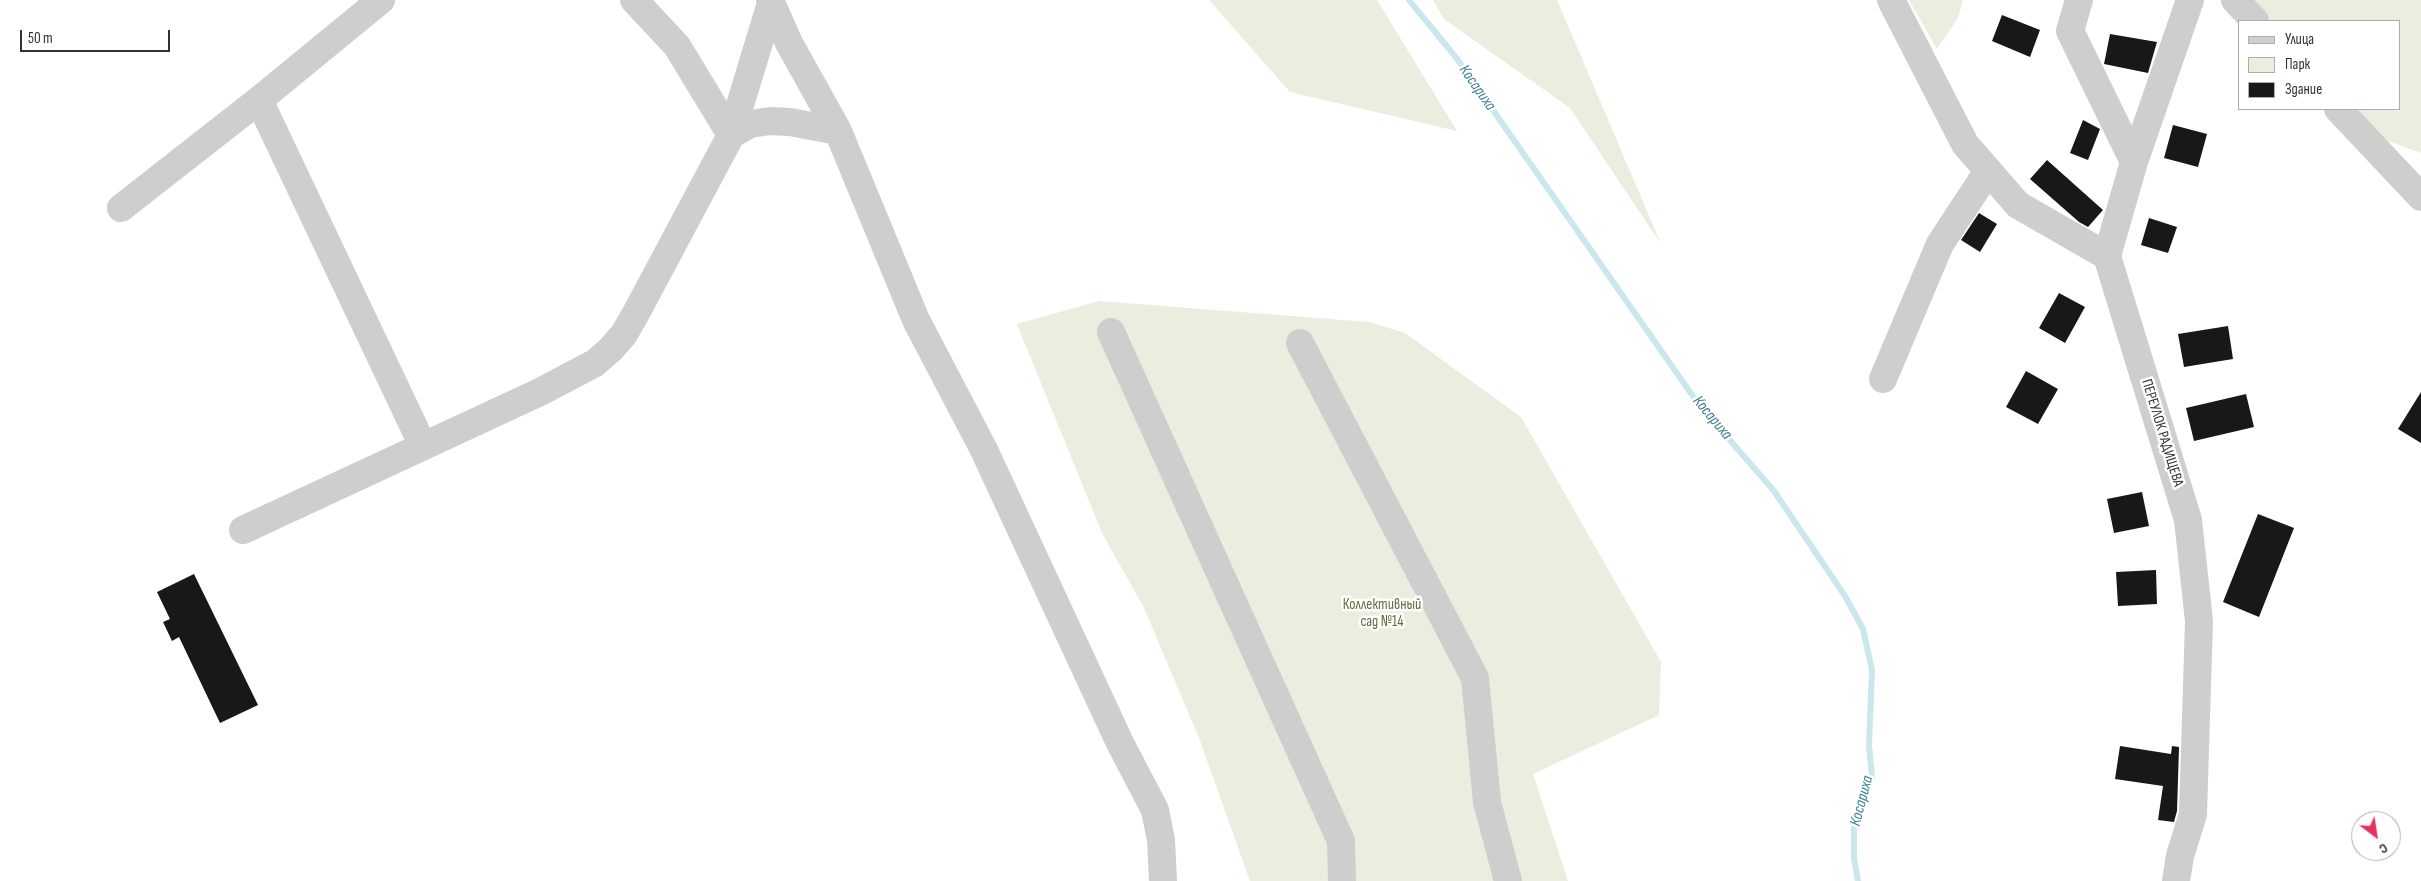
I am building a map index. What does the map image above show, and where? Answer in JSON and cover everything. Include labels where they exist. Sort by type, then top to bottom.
[{"type":"street","points":[[120,208],[259,100],[381,0]]},
{"type":"street","points":[[634,0],[677,46],[731,135]]},
{"type":"street","points":[[1892,0],[1965,144],[2018,205],[2107,256],[2134,162],[2190,0]]},
{"type":"street","points":[[2079,0],[2070,31],[2134,162]]},
{"type":"street","points":[[2235,0],[2254,20]]},
{"type":"street","points":[[243,530],[548,388],[594,363],[611,349],[624,334],[639,308],[731,135],[771,1]]},
{"type":"street","points":[[771,1],[789,43],[838,131],[916,320],[984,450],[1120,742],[1155,810],[1161,840],[1164,881]]},
{"type":"street","points":[[259,100],[423,446]]},
{"type":"street","points":[[2339,110],[2421,197]]},
{"type":"street","points":[[731,135],[750,124],[770,121],[790,122],[838,131]]},
{"type":"street","points":[[1883,378],[1940,244],[1988,171]]},
{"type":"street","name":"ПЕРЕУЛОК РАДИЩЕВА","points":[[2107,256],[2188,520],[2199,621],[2193,814],[2180,856],[2176,881]]},
{"type":"street","points":[[1111,332],[1341,841],[1342,881]]},
{"type":"street","points":[[1300,343],[1475,678],[1487,802],[1508,881]]},
{"type":"green space","points":[[1209,0],[1377,0],[1457,131],[1290,92]]},
{"type":"green space","points":[[1433,0],[1557,0],[1661,244],[1570,108],[1444,19]]},
{"type":"green space","points":[[1909,0],[1963,0],[1958,18],[1937,49]]},
{"type":"green space","points":[[2244,0],[2421,0],[2421,153],[2385,140],[2355,110],[2401,110],[2401,20],[2265,20]]},
{"type":"green space","name":"Коллективный сад №14","points":[[1099,301],[1369,322],[1405,333],[1521,417],[1661,662],[1659,715],[1533,774],[1568,881],[1250,881],[1199,738],[1144,608],[1102,533],[1017,324]]},
{"type":"building","points":[[2002,15],[2040,30],[2030,57],[1992,41]]},
{"type":"building","points":[[2110,34],[2157,42],[2148,73],[2104,64]]},
{"type":"building","points":[[2083,120],[2100,129],[2088,160],[2070,153]]},
{"type":"building","points":[[2173,125],[2207,134],[2198,167],[2164,158]]},
{"type":"building","points":[[2047,160],[2103,210],[2088,227],[2079,222],[2030,179]]},
{"type":"building","points":[[1979,213],[1997,224],[1980,252],[1961,240]]},
{"type":"building","points":[[2149,218],[2177,227],[2168,253],[2141,245]]},
{"type":"building","points":[[2059,293],[2085,307],[2065,343],[2039,328]]},
{"type":"building","points":[[2228,326],[2233,359],[2184,367],[2178,334]]},
{"type":"building","points":[[2026,371],[2058,389],[2038,424],[2006,407]]},
{"type":"building","points":[[2421,392],[2421,443],[2398,429]]},
{"type":"building","points":[[2246,394],[2254,427],[2194,441],[2186,408]]},
{"type":"building","points":[[2142,492],[2149,526],[2114,533],[2107,499]]},
{"type":"building","points":[[2258,514],[2294,528],[2259,617],[2223,602]]},
{"type":"building","points":[[2156,570],[2157,604],[2118,606],[2116,572]]},
{"type":"building","points":[[194,574],[258,705],[220,723],[179,637],[172,641],[163,622],[170,619],[157,592]]},
{"type":"building","points":[[2120,746],[2171,754],[2172,746],[2179,747],[2177,811],[2174,822],[2158,820],[2163,786],[2115,779]]},
{"type":"waterway","name":"Косариха","points":[[1409,0],[1458,60],[1697,402],[1774,491],[1845,596],[1863,629],[1872,670],[1869,745],[1872,778],[1854,824],[1854,858],[1858,881]]}]
